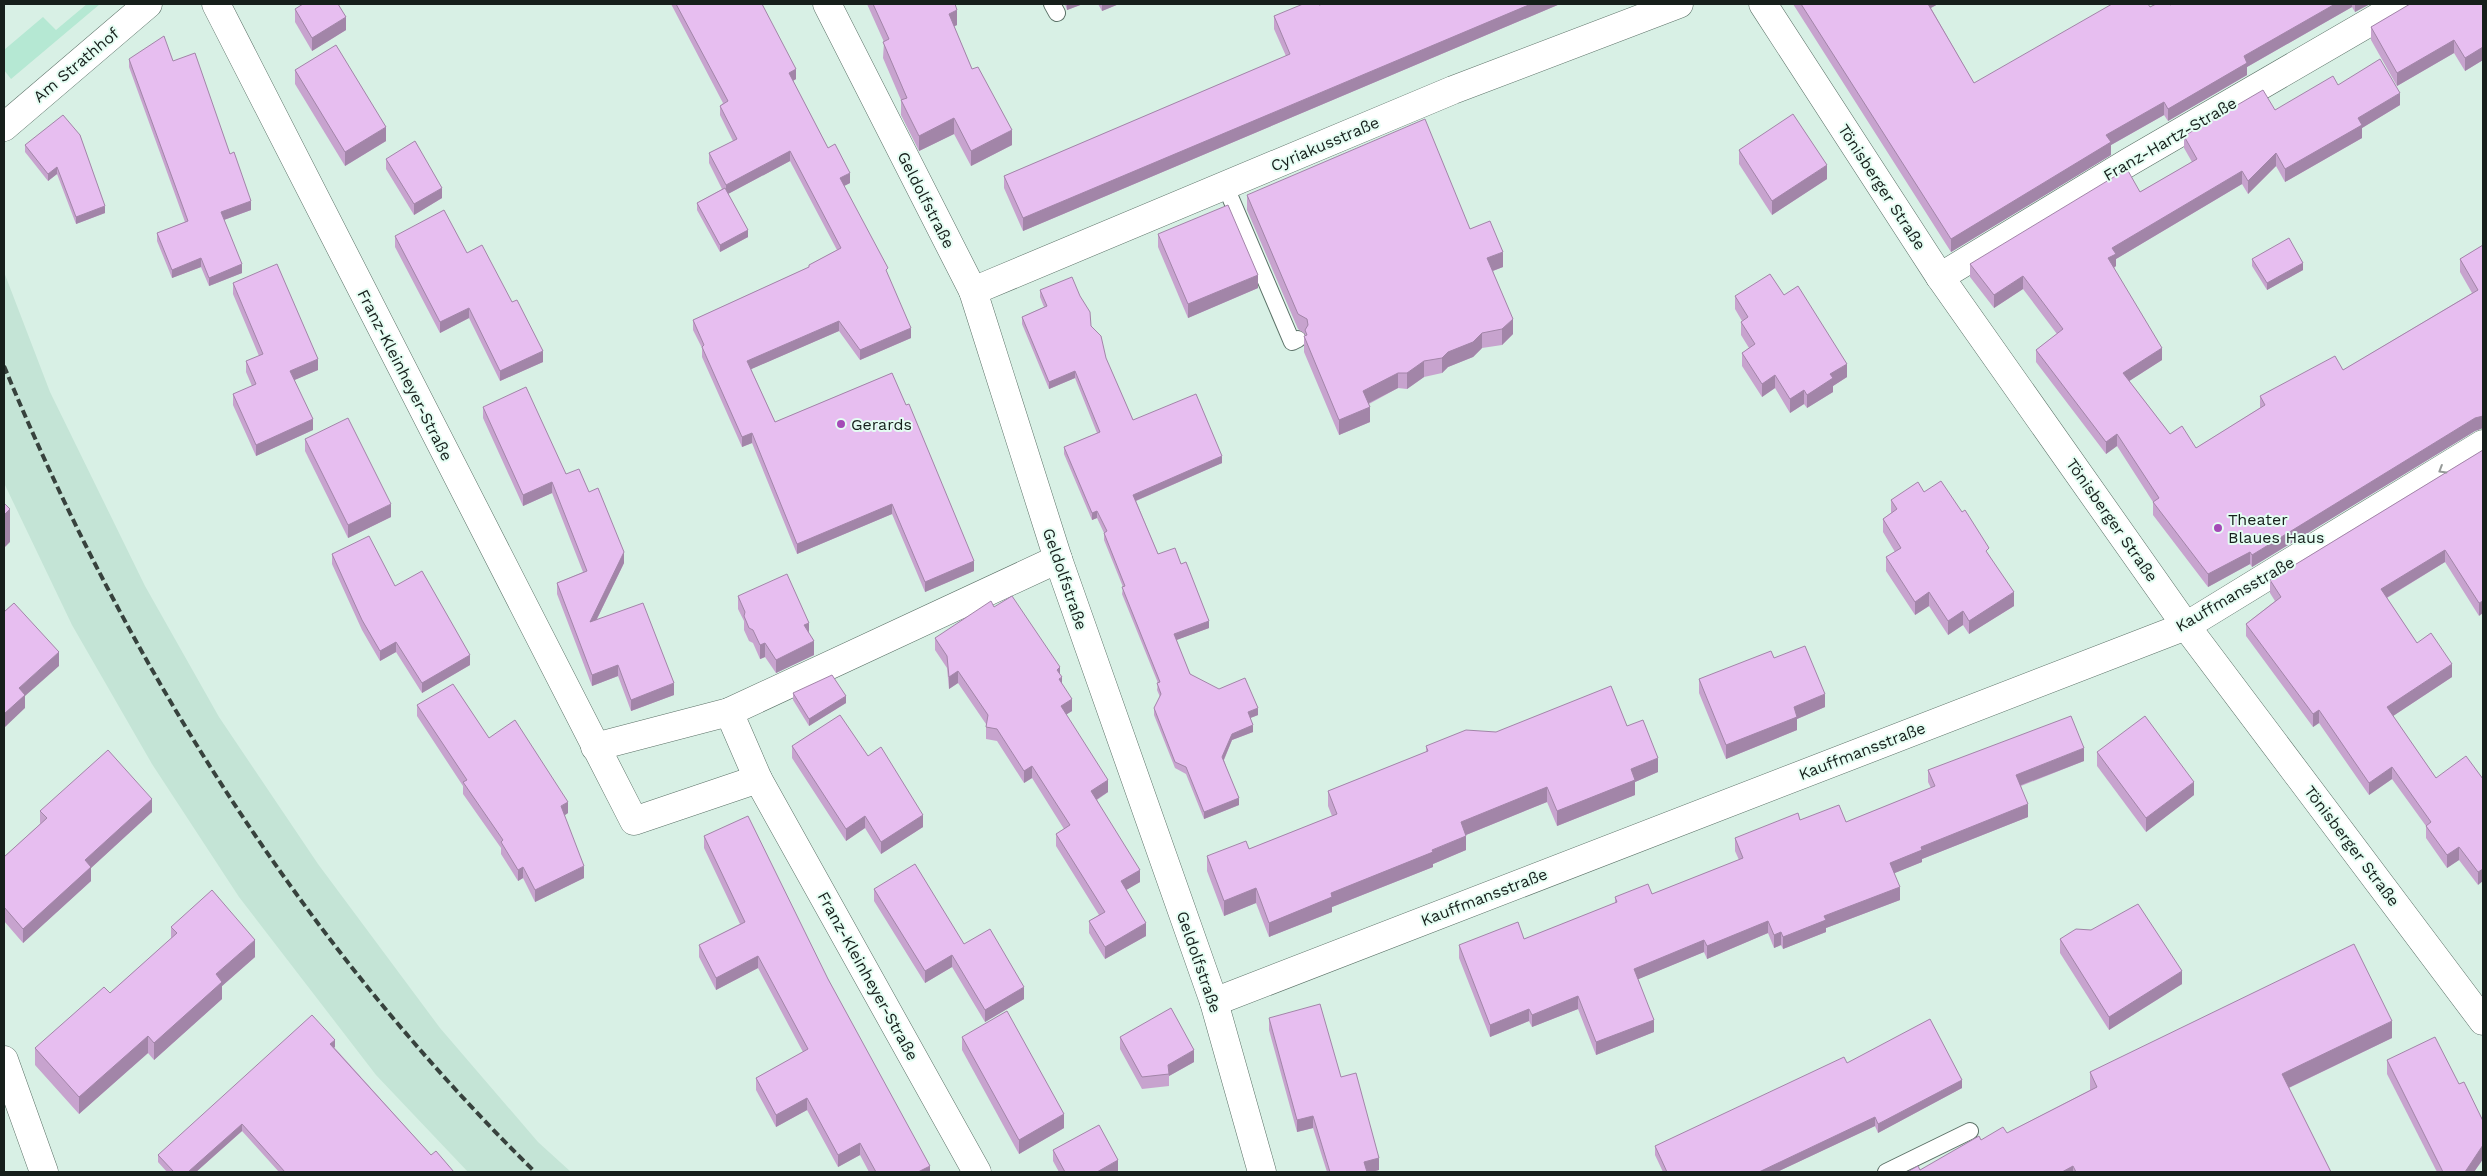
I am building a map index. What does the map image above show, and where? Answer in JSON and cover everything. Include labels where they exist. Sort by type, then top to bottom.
[{"type":"street","name":"Am Strathhof","points":[[4,127],[148,4]]},
{"type":"street","name":"Franz-Kleinheyer-Straße","points":[[216,4],[634,821],[758,779]]},
{"type":"street","name":"Geldolfstraße","points":[[827,4],[973,291],[1058,560],[1214,1002],[1262,1172]]},
{"type":"street","name":"Cyriakusstraße","points":[[973,291],[1453,90],[1679,4]]},
{"type":"street","name":"Tönisberger Straße","points":[[1763,4],[1940,276],[2186,626],[2483,1021]]},
{"type":"street","name":"Franz-Hartz-Straße","points":[[1940,276],[2130,162],[2401,4]]},
{"type":"street","name":"Kauffmansstraße","points":[[1214,1002],[2186,626],[2483,444]]},
{"type":"street","points":[[595,747],[729,712],[1058,560]]},
{"type":"street","name":"Franz-Kleinheyer-Straße","points":[[729,712],[758,779],[978,1172]]},
{"type":"street","points":[[4,1060],[44,1172]]},
{"type":"lane","points":[[1225,185],[1292,342],[1298,339]]},
{"type":"lane","points":[[1886,1172],[1970,1131]]},
{"type":"shaded area","points":[[87,4],[100,4],[11,79],[4,70],[4,50],[43,17],[56,30]]},
{"type":"shaded area","points":[[4,272],[50,392],[145,586],[219,717],[318,864],[440,1028],[538,1142],[571,1172],[468,1172],[376,1075],[239,897],[152,764],[72,625],[4,483]]},
{"type":"building","points":[[303,4],[338,4],[346,17],[312,38],[295,9]]},
{"type":"building","points":[[676,4],[762,4],[796,69],[789,73],[828,148],[835,144],[850,173],[840,178],[888,268],[886,270],[911,328],[860,350],[839,321],[747,361],[775,422],[892,373],[906,405],[909,404],[974,561],[925,582],[892,504],[797,544],[752,433],[742,437],[702,347],[704,345],[693,320],[809,267],[809,265],[841,248],[790,151],[726,185],[709,153],[737,139],[720,106],[728,101]]},
{"type":"building","points":[[873,4],[955,4],[957,10],[949,14],[972,69],[978,67],[1012,130],[971,151],[954,118],[919,136],[901,100],[907,98],[883,42],[889,39]]},
{"type":"building","points":[[1303,4],[1531,4],[1023,218],[1004,176],[1290,54],[1274,16]]},
{"type":"building","points":[[1801,4],[1928,4],[1974,83],[2112,4],[2148,4],[2150,7],[2156,4],[2335,4],[2244,56],[2247,63],[2168,109],[2164,102],[2106,135],[2111,142],[1951,239]]},
{"type":"building","points":[[2410,4],[2483,4],[2483,47],[2465,58],[2454,40],[2397,73],[2371,27]]},
{"type":"building","points":[[164,36],[173,61],[195,53],[230,154],[234,152],[251,201],[221,212],[242,264],[209,278],[201,258],[172,270],[157,233],[188,221],[129,59]]},
{"type":"building","points":[[336,45],[386,127],[345,152],[295,70]]},
{"type":"building","points":[[2380,59],[2400,93],[2358,118],[2362,125],[2285,169],[2276,153],[2248,181],[2242,171],[2112,248],[2116,254],[2108,258],[2162,348],[2123,373],[2170,434],[2182,426],[2196,448],[2265,405],[2260,396],[2335,356],[2343,370],[2478,290],[2460,259],[2483,245],[2483,416],[2475,418],[2252,555],[2250,552],[2208,574],[2153,502],[2159,498],[2117,434],[2106,442],[2036,350],[2063,329],[2023,276],[1994,295],[1970,264],[2127,169],[2140,192],[2197,159],[2184,136],[2263,90],[2275,110],[2333,76],[2338,85]]},
{"type":"building","points":[[1793,114],[1827,165],[1772,201],[1739,150]]},
{"type":"building","points":[[63,115],[80,135],[105,206],[76,217],[57,167],[48,174],[25,145]]},
{"type":"building","points":[[1425,119],[1470,229],[1490,221],[1503,252],[1487,258],[1513,319],[1502,329],[1482,333],[1473,342],[1448,352],[1442,358],[1424,361],[1407,373],[1398,373],[1363,391],[1370,407],[1339,420],[1304,336],[1307,335],[1305,330],[1308,325],[1307,319],[1298,314],[1247,195]]},
{"type":"building","points":[[415,141],[442,188],[414,204],[386,159]]},
{"type":"building","points":[[725,188],[748,230],[720,245],[697,203]]},
{"type":"building","points":[[1228,205],[1258,275],[1188,304],[1158,234]]},
{"type":"building","points":[[444,210],[467,253],[482,245],[512,302],[517,300],[543,351],[500,371],[469,308],[440,322],[395,236]]},
{"type":"building","points":[[2289,238],[2303,263],[2267,283],[2252,259]]},
{"type":"building","points":[[277,264],[318,359],[290,371],[313,419],[256,445],[233,394],[256,384],[246,361],[263,354],[233,283]]},
{"type":"building","points":[[1770,274],[1784,295],[1798,286],[1847,364],[1830,374],[1833,378],[1807,395],[1804,390],[1790,399],[1775,375],[1762,384],[1742,353],[1755,344],[1741,322],[1748,317],[1735,296]]},
{"type":"building","points":[[1072,277],[1080,296],[1090,312],[1091,326],[1101,336],[1106,358],[1133,420],[1196,394],[1222,456],[1133,495],[1158,554],[1175,548],[1181,564],[1186,562],[1209,621],[1174,634],[1190,674],[1219,689],[1245,678],[1258,708],[1248,712],[1253,725],[1232,734],[1222,757],[1239,798],[1204,812],[1186,767],[1175,762],[1154,708],[1161,694],[1157,683],[1160,682],[1122,587],[1125,586],[1104,533],[1107,531],[1097,511],[1092,513],[1064,447],[1100,432],[1075,371],[1049,382],[1022,317],[1047,306],[1040,290]]},
{"type":"building","points":[[526,387],[566,474],[579,469],[589,492],[598,488],[624,552],[590,622],[643,603],[674,683],[631,700],[618,665],[592,675],[557,583],[587,571],[552,482],[523,495],[483,407]]},
{"type":"building","points":[[348,418],[391,504],[348,525],[305,439]]},
{"type":"building","points":[[2483,450],[2483,601],[2479,603],[2445,550],[2381,589],[2417,643],[2431,633],[2452,664],[2387,707],[2436,778],[2466,756],[2483,779],[2483,869],[2478,872],[2459,847],[2447,855],[2426,826],[2431,822],[2392,767],[2369,783],[2319,710],[2313,714],[2246,624],[2281,597],[2270,580]]},
{"type":"building","points":[[1941,481],[1962,512],[1965,510],[1989,548],[1986,551],[2014,592],[1969,621],[1963,611],[1948,621],[1929,592],[1915,602],[1886,557],[1901,548],[1883,519],[1897,509],[1891,500],[1918,482],[1924,492]]},
{"type":"building","points":[[4,503],[10,509],[4,515]]},
{"type":"building","points":[[369,536],[395,586],[422,571],[470,655],[422,683],[396,642],[380,651],[362,620],[332,554]]},
{"type":"building","points":[[787,574],[809,623],[804,625],[814,641],[776,660],[765,643],[760,645],[753,630],[749,628],[738,596]]},
{"type":"building","points":[[1012,596],[1060,667],[1057,670],[1062,677],[1059,679],[1072,699],[1061,706],[1108,780],[1091,791],[1140,870],[1121,881],[1146,923],[1105,947],[1089,921],[1105,912],[1056,834],[1070,825],[1032,766],[1024,771],[997,729],[986,727],[988,715],[958,671],[949,677],[947,656],[935,638],[991,601],[994,607]]},
{"type":"building","points":[[14,603],[59,652],[19,688],[25,695],[4,714],[4,612]]},
{"type":"building","points":[[1805,646],[1825,694],[1794,707],[1797,717],[1726,745],[1699,679],[1771,651],[1774,658]]},
{"type":"building","points":[[832,675],[846,696],[809,719],[793,693]]},
{"type":"building","points":[[453,684],[489,738],[515,720],[568,802],[561,806],[584,866],[535,890],[523,867],[518,870],[501,842],[503,840],[463,782],[467,780],[417,705]]},
{"type":"building","points":[[1611,686],[1627,726],[1643,720],[1658,758],[1631,769],[1635,780],[1557,811],[1547,787],[1461,822],[1466,836],[1432,850],[1433,852],[1331,893],[1332,897],[1269,923],[1256,888],[1224,901],[1207,856],[1246,841],[1249,849],[1337,814],[1328,791],[1428,751],[1426,746],[1466,730],[1496,732]]},
{"type":"building","points":[[840,715],[868,756],[881,747],[923,815],[881,842],[865,816],[846,829],[792,746]]},
{"type":"building","points":[[2071,716],[2084,748],[2016,775],[2028,804],[1921,847],[1922,850],[1890,863],[1900,887],[1824,916],[1826,920],[1783,937],[1781,932],[1774,935],[1768,921],[1707,946],[1704,940],[1634,969],[1654,1020],[1596,1042],[1578,996],[1532,1015],[1529,1009],[1490,1025],[1459,945],[1518,922],[1524,939],[1617,902],[1615,897],[1648,884],[1652,894],[1743,858],[1735,838],[1798,813],[1800,820],[1839,805],[1846,822],[1935,786],[1928,770]]},
{"type":"building","points":[[2145,716],[2194,782],[2146,818],[2097,752]]},
{"type":"building","points":[[108,750],[152,799],[85,860],[91,867],[23,929],[4,907],[4,857],[47,818],[40,811]]},
{"type":"building","points":[[748,816],[828,979],[930,1166],[918,1172],[876,1172],[860,1143],[838,1155],[807,1098],[776,1115],[756,1078],[808,1049],[758,956],[716,978],[699,945],[745,922],[704,836]]},
{"type":"building","points":[[915,864],[964,944],[990,929],[1024,987],[985,1010],[952,955],[925,971],[874,889]]},
{"type":"building","points":[[212,890],[255,940],[216,974],[222,982],[154,1043],[148,1036],[79,1097],[35,1048],[104,987],[110,993],[177,933],[171,927]]},
{"type":"building","points":[[2138,904],[2182,971],[2109,1017],[2060,939],[2076,929],[2091,930]]},
{"type":"building","points":[[2354,944],[2392,1021],[2282,1074],[2331,1172],[2076,1172],[2073,1166],[2062,1172],[1907,1172],[1918,1166],[1920,1170],[1979,1136],[1981,1140],[2003,1127],[2007,1133],[2097,1087],[2090,1072]]},
{"type":"building","points":[[1320,1004],[1341,1077],[1356,1073],[1379,1158],[1364,1162],[1367,1172],[1330,1172],[1313,1116],[1297,1120],[1269,1018]]},
{"type":"building","points":[[1171,1008],[1194,1050],[1168,1065],[1169,1074],[1142,1077],[1120,1037]]},
{"type":"building","points":[[1007,1011],[1064,1114],[1019,1140],[962,1037]]},
{"type":"building","points":[[312,1015],[335,1040],[330,1044],[431,1155],[436,1151],[454,1172],[285,1172],[242,1124],[188,1172],[174,1172],[158,1155]]},
{"type":"building","points":[[1930,1019],[1962,1080],[1878,1124],[1875,1117],[1759,1172],[1667,1172],[1655,1146],[1844,1057],[1847,1063]]},
{"type":"building","points":[[2435,1037],[2459,1084],[2464,1082],[2483,1121],[2483,1145],[2465,1172],[2443,1172],[2387,1060]]},
{"type":"building","points":[[1099,1125],[1118,1160],[1097,1172],[1065,1172],[1053,1150]]},
{"type":"railway","points":[[4,366],[53,477],[107,586],[165,693],[229,796],[298,896],[372,992],[451,1084],[535,1172]]},
{"type":"place","name":"Gerards","points":[[841,424]]},
{"type":"place","name":"Theater Blaues Haus","points":[[2218,528]]}]
